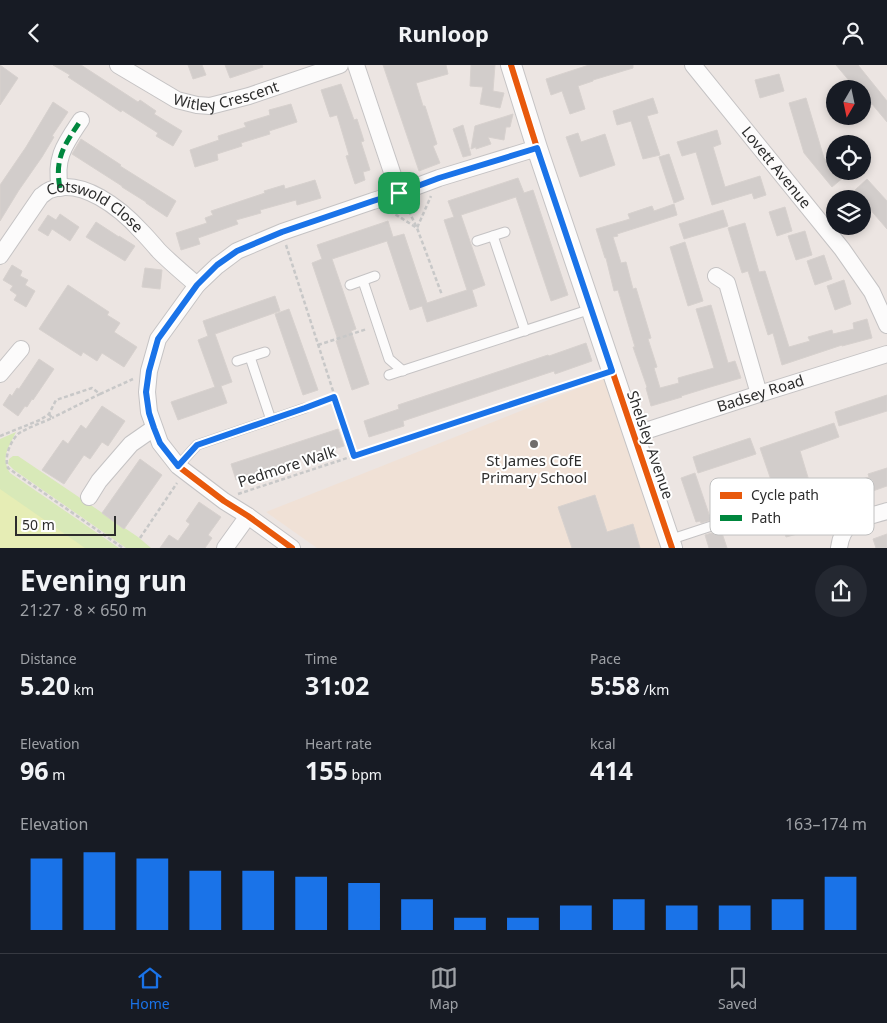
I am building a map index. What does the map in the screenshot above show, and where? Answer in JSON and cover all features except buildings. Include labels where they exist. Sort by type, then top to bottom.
[{"type":"street","name":"Witley Crescent","points":[[118,65],[177,100],[210,106],[249,96],[340,65]]},
{"type":"street","points":[[356,65],[399,193]]},
{"type":"street","name":"Shelsley Avenue","points":[[511,65],[537,148],[671,544]]},
{"type":"street","name":"Lovett Avenue","points":[[693,65],[842,249],[872,292],[887,325]]},
{"type":"street","points":[[60,188],[58,176],[59,161],[64,146],[81,120]]},
{"type":"street","points":[[292,548],[228,504],[182,469],[160,443],[149,413],[146,392],[149,371],[158,339],[197,285],[217,265],[237,251],[282,232],[439,178],[537,148]]},
{"type":"street","name":"Cotswold Close","points":[[0,257],[40,196],[50,190],[60,188],[82,189],[116,207],[169,261],[197,285]]},
{"type":"street","points":[[716,276],[728,283],[759,394]]},
{"type":"street","name":"Badsey Road","points":[[634,435],[887,354]]},
{"type":"street","points":[[89,497],[99,481],[131,444],[154,428]]},
{"type":"street","points":[[874,515],[887,511]]},
{"type":"street","points":[[225,548],[248,516]]},
{"type":"street","points":[[839,548],[842,535]]},
{"type":"lane","points":[[477,241],[506,232]]},
{"type":"lane","points":[[493,236],[525,331]]},
{"type":"lane","points":[[350,285],[376,276]]},
{"type":"lane","points":[[363,281],[389,359],[403,371]]},
{"type":"lane","points":[[389,375],[592,309]]},
{"type":"lane","points":[[238,361],[265,352]]},
{"type":"lane","points":[[250,357],[271,420]]},
{"type":"lane","points":[[182,469],[197,445],[305,408]]},
{"type":"lane","points":[[671,544],[710,529]]},
{"type":"path","points":[[417,228],[439,178]]},
{"type":"path","points":[[399,193],[417,228],[442,295]]},
{"type":"path","points":[[373,201],[417,228]]},
{"type":"path","points":[[282,232],[354,456]]},
{"type":"path","points":[[318,345],[378,325]]},
{"type":"path","points":[[123,548],[8,468],[6,454],[19,433],[149,371]]},
{"type":"path","points":[[0,436],[40,420],[49,414],[56,400],[92,388],[100,395]]},
{"type":"path","points":[[305,408],[334,397]]},
{"type":"path","points":[[49,414],[52,418]]},
{"type":"path","points":[[140,538],[182,469]]},
{"type":"shaded area","name":"St James CofE Primary School","points":[[609,376],[664,548],[317,548],[266,512]]},
{"type":"green space","points":[[16,432],[8,447],[6,457],[10,473],[119,548],[0,548],[0,439]]},
{"type":"green space","points":[[13,456],[18,456],[138,537],[151,548],[126,548],[14,470],[8,464],[9,459]]},
{"type":"green space","points":[[0,489],[85,548],[0,548]]},
{"type":"marked path","points":[[60,188],[59,168],[62,152],[81,120]]},
{"type":"cycle path","points":[[511,65],[537,148],[672,548]]},
{"type":"cycle path","points":[[292,548],[224,501],[178,466],[160,443],[149,412],[147,392],[149,371],[158,339],[197,285],[217,266],[237,251],[282,232],[439,178],[537,148]]},
{"type":"place","name":"St James CofE Primary School","points":[[534,444]]},
{"type":"route","points":[[537,148],[612,371],[354,456],[334,397],[197,445],[178,466],[160,443],[149,413],[146,392],[149,371],[158,339],[197,285],[217,265],[237,251],[282,232],[399,193],[439,178],[537,148]]}]
